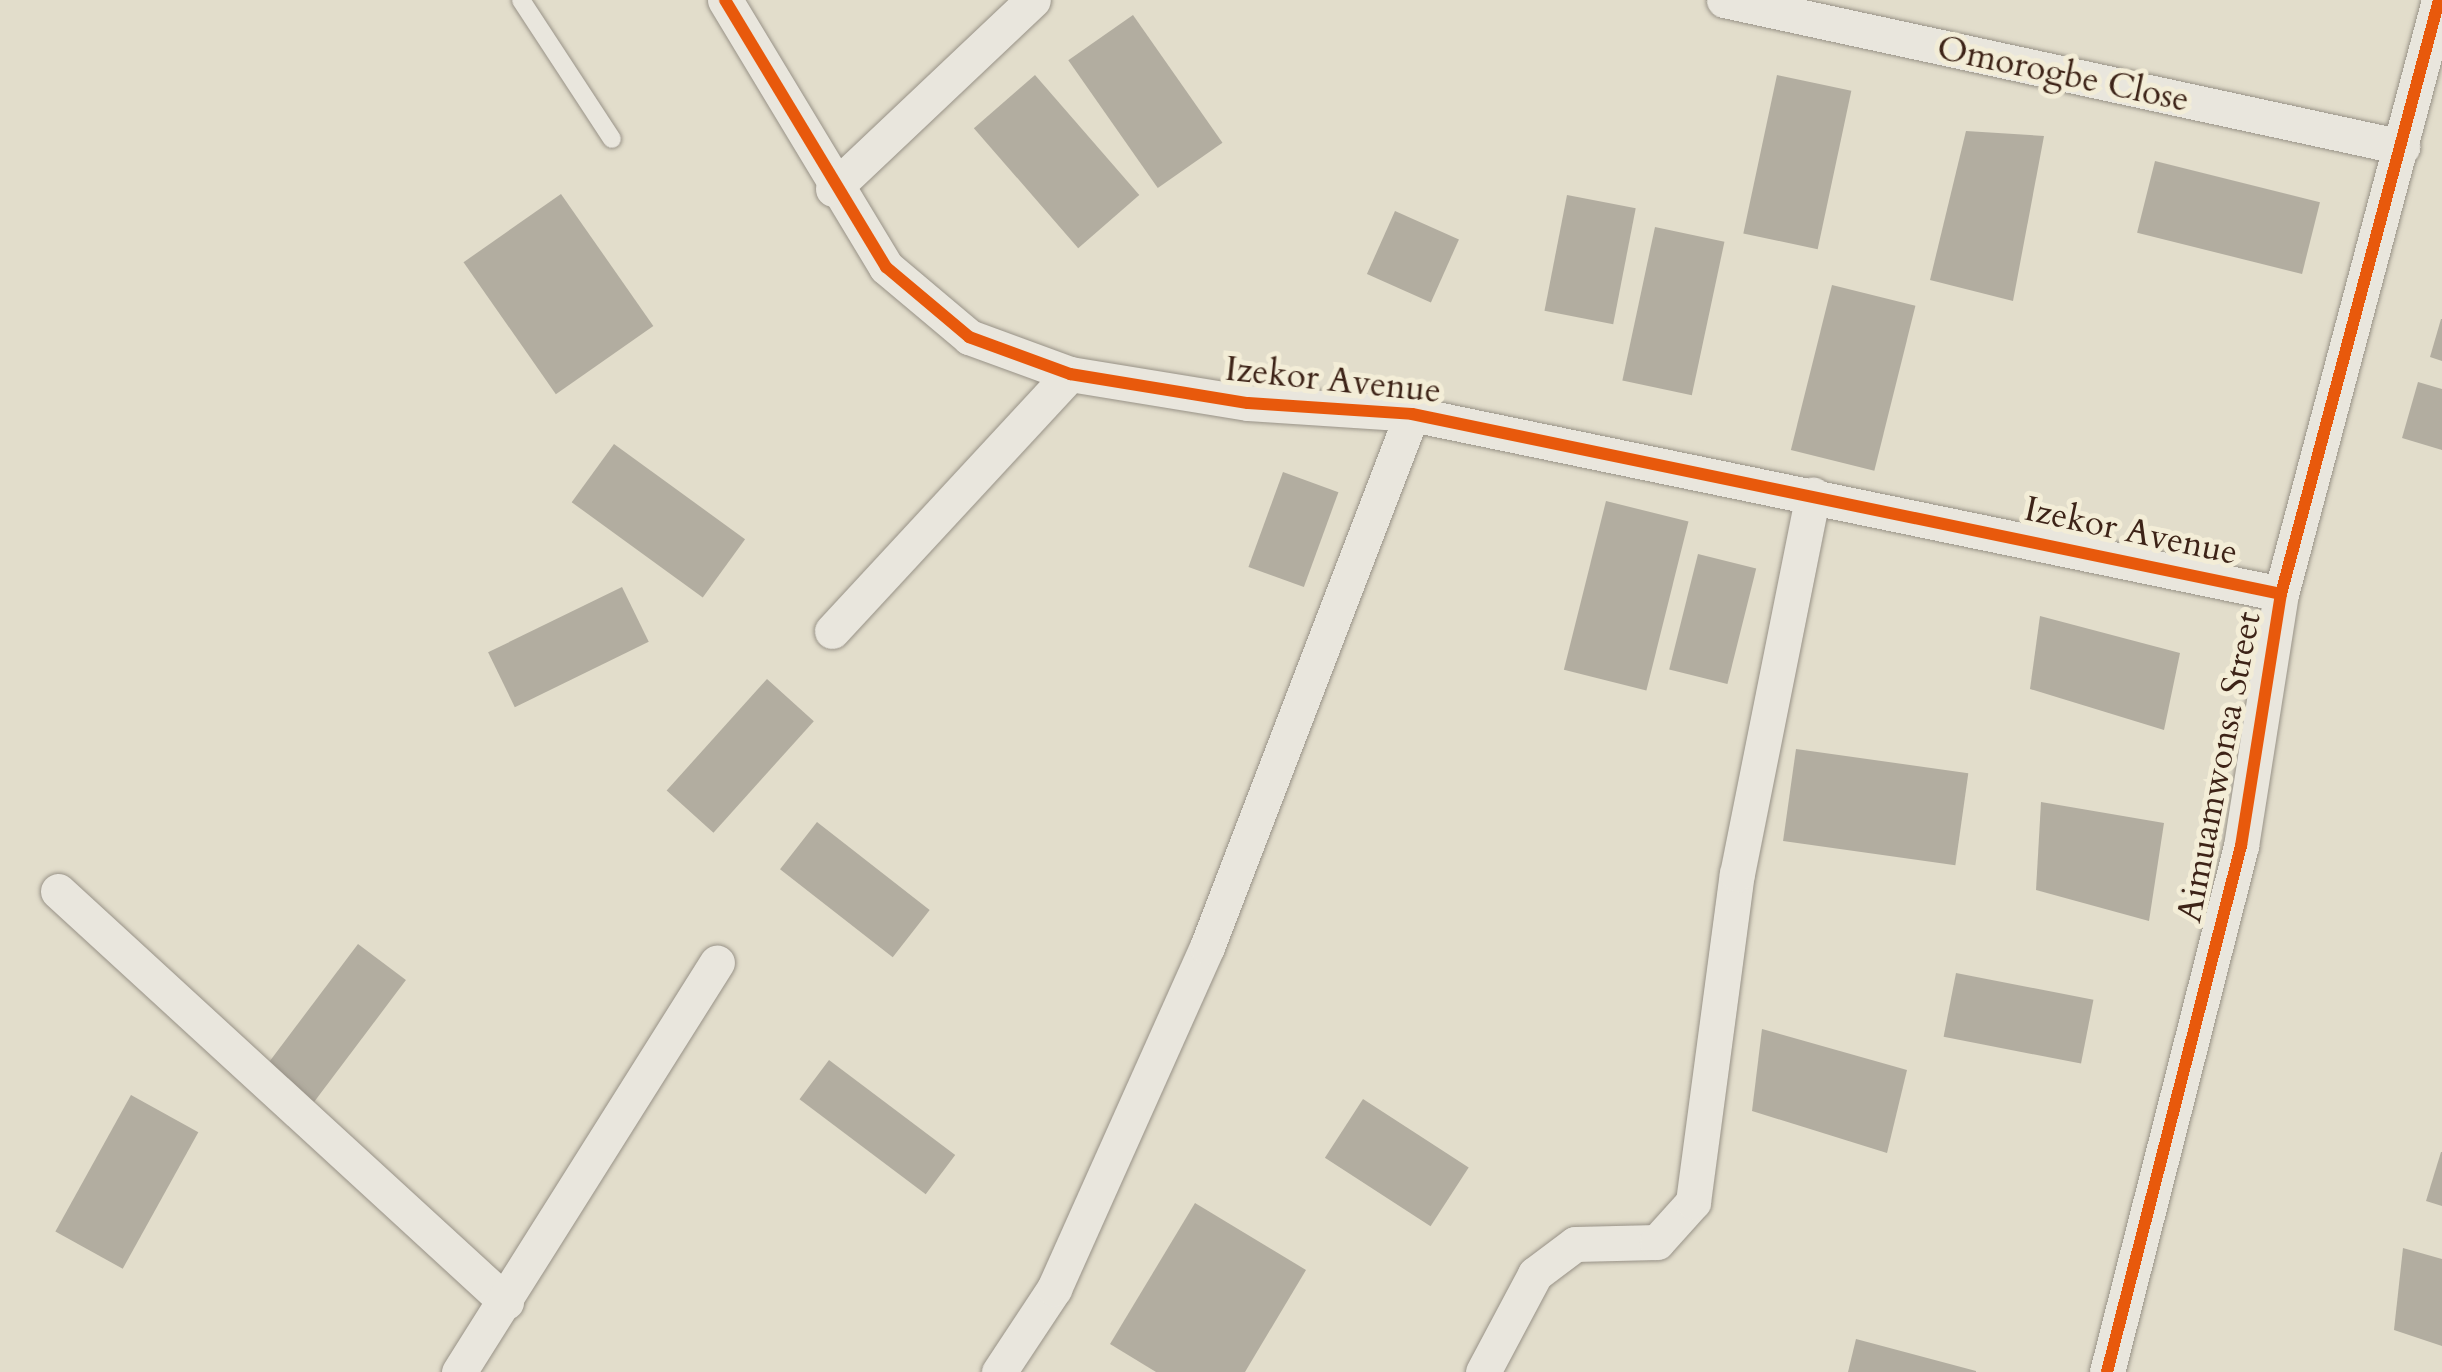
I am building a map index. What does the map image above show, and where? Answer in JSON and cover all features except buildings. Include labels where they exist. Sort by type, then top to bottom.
[{"type":"street","name":"Izekor Avenue","points":[[725,0],[833,189],[886,268],[969,338],[1070,374],[1248,403],[1412,414],[2282,594]]},
{"type":"street","points":[[833,189],[1033,0]]},
{"type":"street","name":"Omorogbe Close","points":[[1724,0],[2402,147]]},
{"type":"street","name":"Aimuamwonsa Street","points":[[2107,1372],[2242,846],[2282,594],[2439,0]]},
{"type":"street","points":[[832,630],[1070,374]]},
{"type":"street","points":[[999,1372],[1054,1289],[1207,947],[1412,414]]},
{"type":"street","points":[[1483,1372],[1534,1274],[1575,1244],[1657,1242],[1694,1202],[1737,874],[1812,495]]},
{"type":"street","points":[[58,891],[506,1302]]},
{"type":"street","points":[[458,1372],[506,1302],[716,963]]},
{"type":"lane","points":[[521,0],[612,139]]},
{"type":"cycle path","points":[[725,0],[886,267],[969,337],[1070,374],[1248,403],[1412,414],[2281,594]]},
{"type":"cycle path","points":[[2107,1372],[2241,846],[2281,594],[2439,0]]}]
